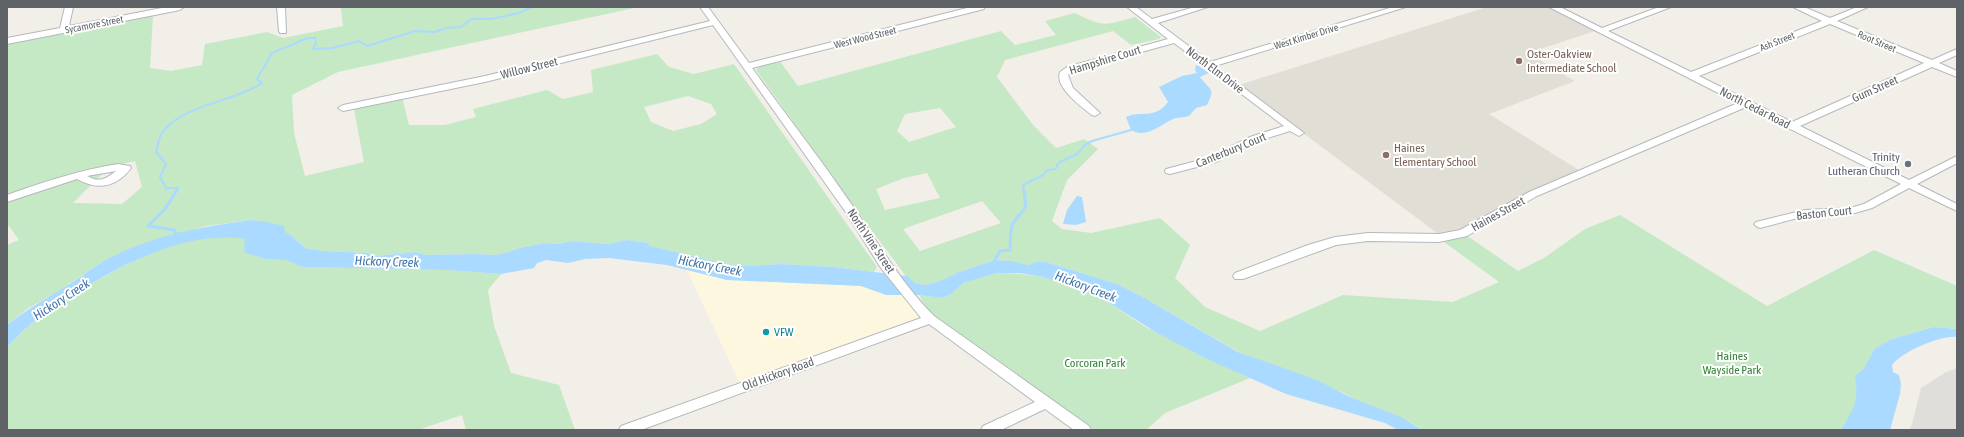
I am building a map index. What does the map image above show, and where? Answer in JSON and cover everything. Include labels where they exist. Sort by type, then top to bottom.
[{"type":"street","points":[[64,30],[69,7]]},
{"type":"street","name":"Sycamore Street","points":[[7,41],[180,7]]},
{"type":"street","points":[[281,7],[283,31]]},
{"type":"street","name":"North Vine Street","points":[[704,7],[748,66],[850,210],[885,265],[918,306],[930,319],[1084,430]]},
{"type":"street","name":"West Wood Street","points":[[748,66],[981,7]]},
{"type":"street","name":"North Elm Drive","points":[[1131,7],[1295,130]]},
{"type":"street","points":[[1151,22],[1204,7]]},
{"type":"street","name":"West Kimber Drive","points":[[1209,65],[1402,7]]},
{"type":"street","name":"North Cedar Road","points":[[1553,7],[1957,208]]},
{"type":"street","points":[[1601,31],[1667,7]]},
{"type":"street","name":"Root Street","points":[[1797,7],[1957,74]]},
{"type":"street","name":"Ash Street","points":[[1690,76],[1864,7]]},
{"type":"street","name":"Willow Street","points":[[343,108],[485,78],[715,22]]},
{"type":"street","name":"Hampshire Court","points":[[1094,113],[1067,87],[1063,81],[1063,74],[1070,69],[1175,40]]},
{"type":"street","name":"Gum Street","points":[[1792,126],[1957,52]]},
{"type":"street","name":"Haines Street","points":[[1239,276],[1312,248],[1335,241],[1368,237],[1439,238],[1463,233],[1533,194],[1746,103]]},
{"type":"street","name":"Canterbury Court","points":[[1170,171],[1212,160],[1254,139],[1295,130]]},
{"type":"street","name":"Baston Court","points":[[1760,224],[1805,213],[1857,209],[1868,206],[1957,159]]},
{"type":"street","points":[[7,200],[56,182],[79,176]]},
{"type":"street","name":"Old Hickory Road","points":[[626,430],[930,319]]},
{"type":"street","points":[[988,430],[1045,403]]},
{"type":"shaded area","points":[[1487,7],[1551,7],[1598,30],[1528,53],[1575,81],[1489,114],[1582,172],[1460,232],[1441,236],[1239,85]]},
{"type":"shaded area","points":[[687,270],[727,280],[861,286],[886,295],[905,295],[927,318],[739,382]]},
{"type":"shaded area","points":[[1957,368],[1957,430],[1909,430],[1912,424],[1921,388],[1946,372]]},
{"type":"green space","points":[[639,7],[338,72],[292,95],[294,133],[305,176],[364,162],[354,109],[402,97],[409,125],[445,125],[476,117],[473,109],[547,90],[563,99],[593,92],[591,70],[657,54],[669,67],[694,74],[734,64],[877,267],[874,272],[833,267],[781,264],[749,266],[726,264],[650,246],[648,243],[628,240],[608,244],[572,241],[558,244],[545,243],[519,248],[496,255],[426,255],[416,252],[376,256],[367,253],[323,251],[305,248],[292,236],[252,220],[206,226],[127,250],[101,263],[27,309],[7,325],[7,245],[19,240],[9,226],[7,227],[7,43],[153,14],[150,68],[171,71],[202,65],[205,44],[267,32],[283,38],[343,26],[341,8]],"holes":[[[688,96],[711,104],[717,114],[701,124],[673,131],[651,122],[644,107]],[[135,161],[142,187],[122,204],[73,203],[109,167]]]},
{"type":"green space","name":"Haines Wayside Park","points":[[1075,13],[1093,21],[1105,24],[1135,17],[1161,37],[1159,39],[1131,45],[1113,31],[1005,60],[997,77],[1033,125],[1056,148],[1084,139],[1098,149],[1067,180],[1052,221],[1062,229],[1091,233],[1160,218],[1190,245],[1175,278],[1205,307],[1260,331],[1343,295],[1453,302],[1499,282],[1444,242],[1466,235],[1518,271],[1544,258],[1585,229],[1620,215],[1767,306],[1874,250],[1957,286],[1957,329],[1934,327],[1892,339],[1875,348],[1863,371],[1856,376],[1857,393],[1855,404],[1850,416],[1841,430],[1422,430],[1403,419],[1363,403],[1344,393],[1239,352],[1141,296],[1117,284],[1046,262],[1036,262],[1028,265],[1012,261],[995,260],[959,272],[938,282],[924,285],[915,283],[906,276],[866,223],[756,70],[759,66],[779,60],[798,86],[1001,31],[1015,45],[1056,35],[1045,21]],"holes":[[[940,108],[956,127],[909,142],[897,131],[905,114]],[[927,173],[940,198],[885,210],[876,189],[904,178]],[[982,201],[1001,223],[920,251],[903,229]]]},
{"type":"green space","points":[[228,236],[246,239],[244,251],[265,259],[286,260],[302,267],[446,270],[501,274],[488,290],[494,326],[511,373],[559,385],[575,430],[466,430],[462,415],[418,430],[7,430],[7,347],[28,326],[93,283],[137,259],[181,242],[201,238]]},
{"type":"green space","name":"Corcoran Park","points":[[997,273],[1022,274],[1071,284],[1094,294],[1157,333],[1250,378],[1165,413],[1146,430],[1095,430],[1061,409],[938,319],[926,307],[919,295],[943,298],[951,294],[962,283]]},
{"type":"water","points":[[1196,65],[1209,73],[1200,77],[1211,90],[1211,95],[1207,105],[1196,108],[1189,116],[1173,119],[1147,132],[1142,133],[1131,130],[1126,117],[1153,113],[1163,108],[1168,102],[1159,87],[1182,76],[1197,73],[1195,70]]},
{"type":"water","points":[[1077,196],[1082,197],[1086,222],[1076,225],[1063,224],[1067,210]]},
{"type":"water","name":"Hickory Creek","points":[[252,220],[284,226],[285,232],[292,236],[305,248],[323,251],[367,253],[376,256],[416,252],[426,255],[496,255],[519,248],[545,243],[558,244],[572,241],[608,244],[628,240],[648,243],[650,246],[726,264],[749,266],[781,264],[833,267],[907,276],[915,283],[924,285],[938,282],[959,272],[995,260],[1012,261],[1028,265],[1036,262],[1046,262],[1117,284],[1141,296],[1238,352],[1317,380],[1352,398],[1401,417],[1422,430],[1398,430],[1385,423],[1286,394],[1207,359],[1157,333],[1095,294],[1043,277],[1019,273],[997,273],[963,283],[951,294],[943,298],[919,295],[886,295],[861,286],[727,280],[667,265],[609,258],[585,259],[568,263],[546,260],[537,263],[534,268],[501,274],[446,270],[302,267],[286,260],[265,259],[244,252],[245,239],[218,238],[191,241],[163,249],[135,260],[82,289],[58,305],[25,329],[7,347],[7,325],[27,310],[101,263],[155,239],[213,226]]},
{"type":"water","points":[[1934,327],[1957,329],[1957,337],[1941,339],[1922,345],[1904,355],[1892,365],[1893,372],[1899,375],[1901,384],[1900,394],[1890,430],[1841,430],[1856,399],[1855,376],[1863,370],[1875,348],[1892,339]]},
{"type":"waterway","points":[[176,191],[178,188],[166,188],[160,177],[166,164],[156,152],[163,132],[176,119],[187,113],[239,94],[262,83],[257,79],[272,53],[308,38],[315,38],[316,44],[313,49],[332,48],[359,41],[367,46],[415,31],[435,32],[446,28],[461,27],[471,19],[491,19],[519,13],[532,7]]},
{"type":"waterway","points":[[1024,191],[1023,185],[1043,175],[1047,170],[1056,169],[1058,163],[1077,154],[1086,144],[1131,130]]},
{"type":"waterway","points":[[177,190],[165,209],[148,226],[174,230],[177,234]]},
{"type":"waterway","points":[[995,260],[1000,251],[1010,250],[1012,227],[1025,208],[1024,190]]},
{"type":"place","name":"Oster-Oakview Intermediate School","points":[[1519,61]]},
{"type":"place","name":"Haines Elementary School","points":[[1386,155]]},
{"type":"place","name":"Trinity Lutheran Church","points":[[1908,164]]},
{"type":"place","name":"VFW","points":[[766,332]]}]
